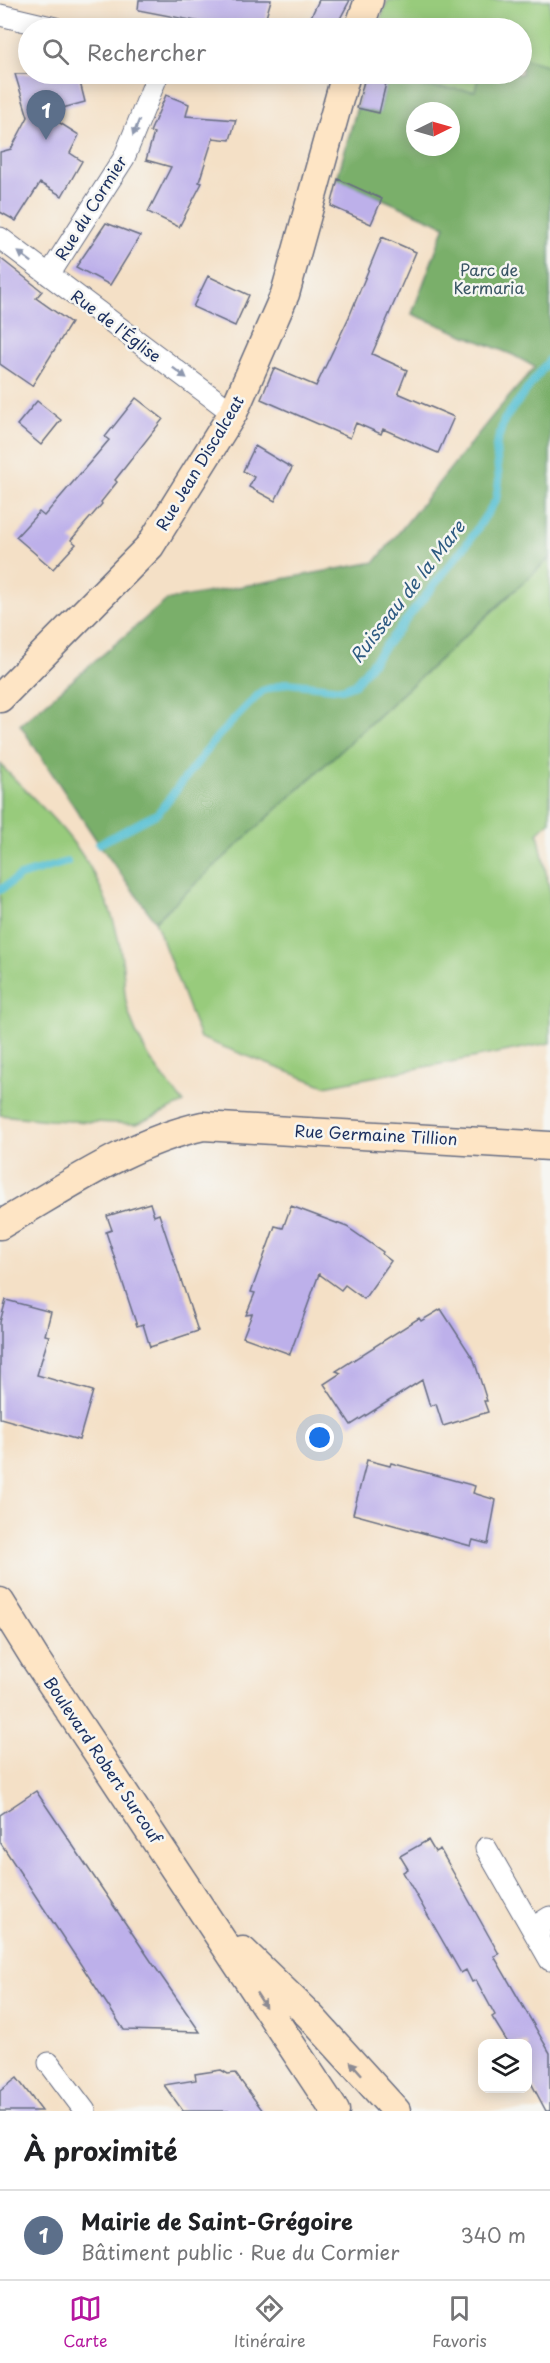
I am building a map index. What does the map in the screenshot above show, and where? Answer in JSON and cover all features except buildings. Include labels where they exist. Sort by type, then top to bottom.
[{"type":"street","points":[[363,18],[369,0]]},
{"type":"street","points":[[0,15],[18,19]]},
{"type":"street","name":"Rue du Cormier","points":[[49,275],[124,159],[154,84]]},
{"type":"street","name":"Rue Jean Discalceat","points":[[0,698],[150,546],[233,413],[285,294],[343,84]]},
{"type":"street","name":"Rue de l'Église","points":[[0,238],[233,413]]},
{"type":"street","name":"Rue Germaine Tillion","points":[[0,1225],[142,1144],[173,1132],[203,1126],[550,1146]]},
{"type":"street","name":"Boulevard Robert Surcouf","points":[[0,1602],[36,1660],[336,2111]]},
{"type":"street","points":[[486,1848],[550,1960]]},
{"type":"street","name":"Boulevard Robert Surcouf","points":[[207,1916],[310,2016],[396,2111]]},
{"type":"street","points":[[538,1939],[542,1922],[550,1917]]},
{"type":"street","points":[[49,2063],[84,2111]]},
{"type":"green space","name":"Parc de Kermaria","points":[[388,0],[550,0],[550,343],[412,314],[445,226],[337,179],[363,84],[532,84],[532,18],[381,18]]},
{"type":"green space","points":[[532,61],[550,66],[550,558],[155,921],[99,844],[20,725],[167,600],[375,562],[535,367],[513,355],[412,314],[445,226],[337,179],[357,108],[379,113],[386,84],[475,91],[477,84],[532,84]]},
{"type":"green space","points":[[550,558],[550,821],[538,833],[550,892],[550,1043],[325,1086],[200,1038],[155,921]]},
{"type":"green space","points":[[0,764],[57,823],[93,872],[109,907],[117,934],[123,966],[125,998],[132,1023],[151,1060],[184,1103],[137,1124],[0,1115]]},
{"type":"waterway","name":"Ruisseau de la Mare","points":[[99,844],[158,813],[218,736],[262,691],[287,683],[342,689],[355,684],[469,541],[496,500],[499,481],[496,446],[504,420],[550,359]]},
{"type":"waterway","name":"Ruisseau de la Mare","points":[[0,890],[20,876],[67,862]]},
{"type":"place","name":"Mairie de Saint-Grégoire","points":[[46,140]]}]
